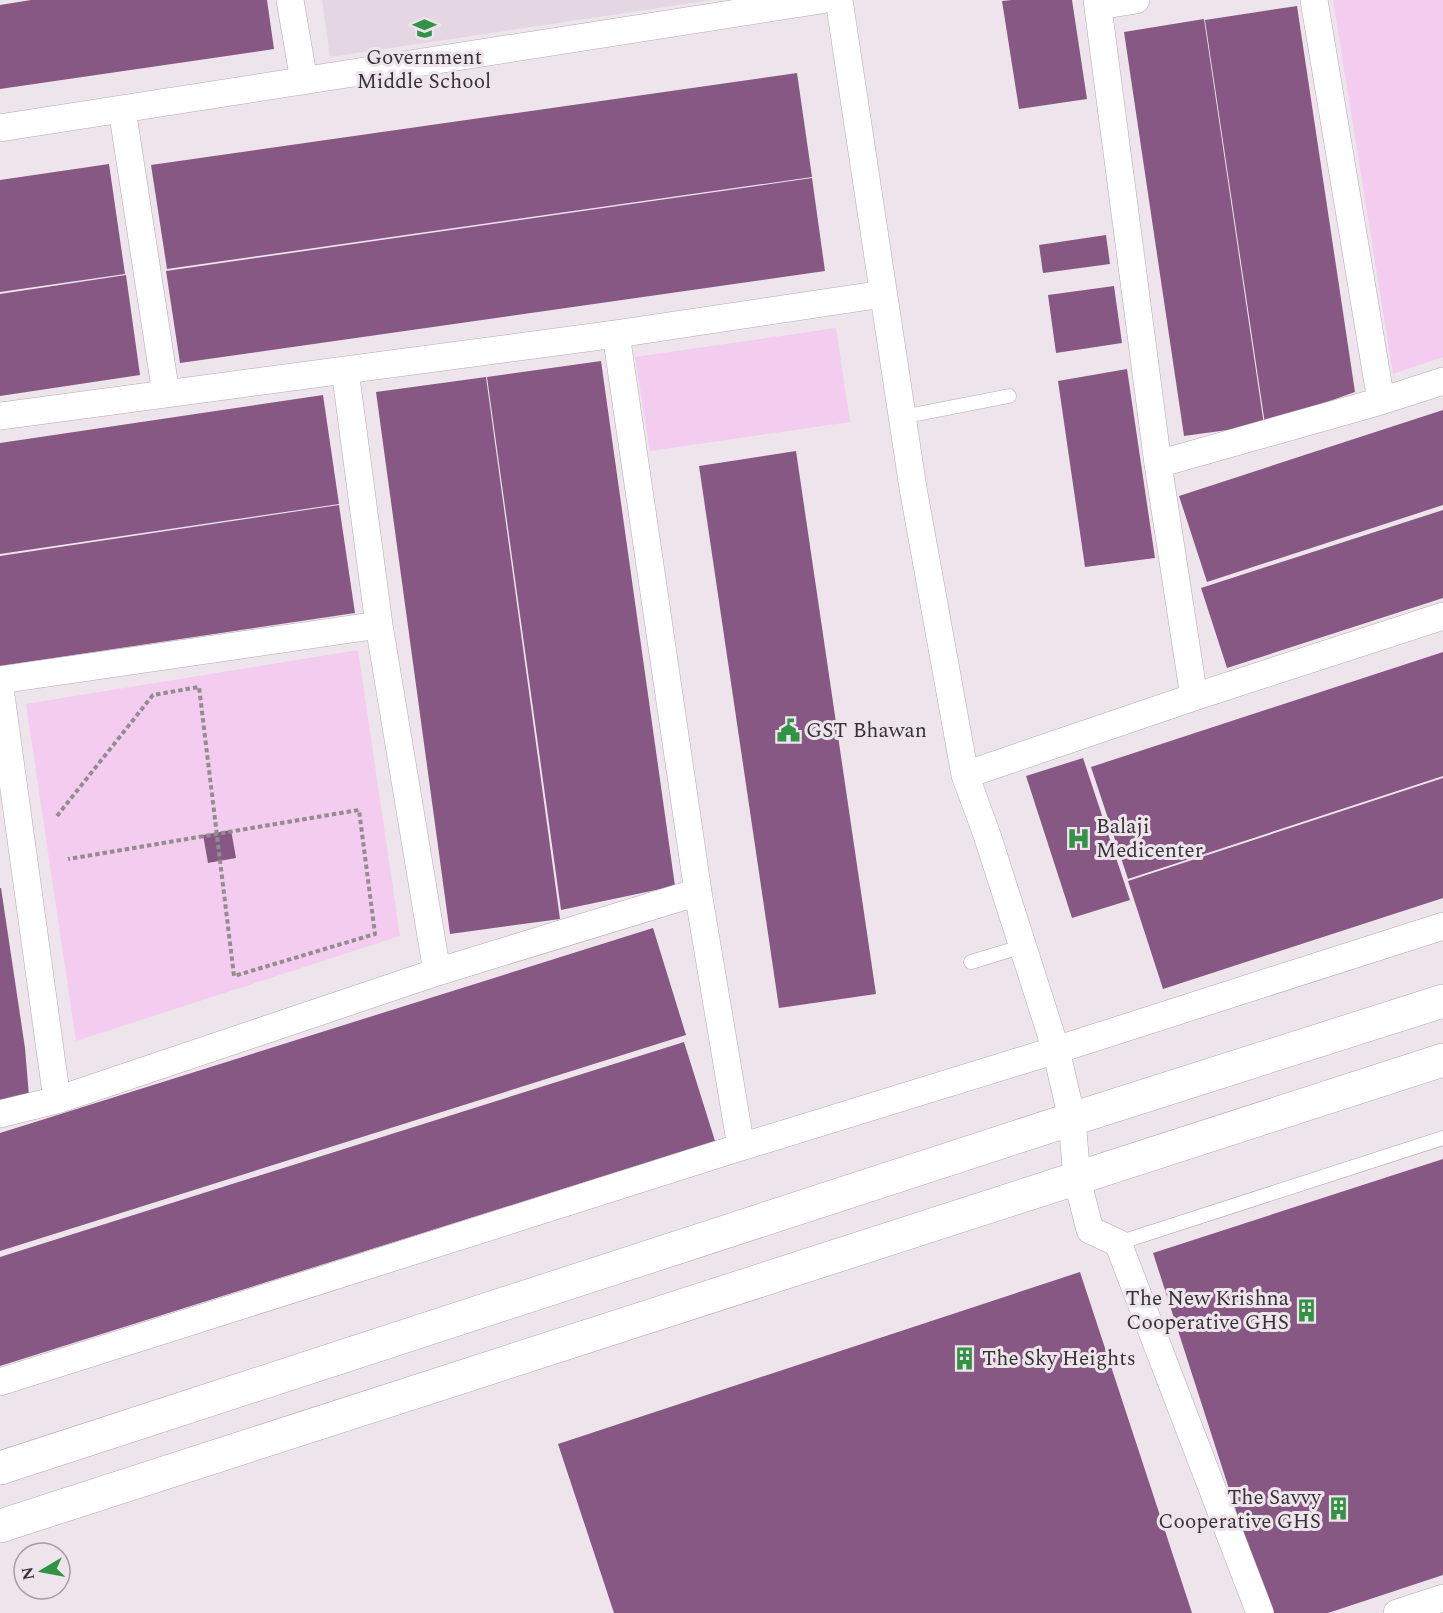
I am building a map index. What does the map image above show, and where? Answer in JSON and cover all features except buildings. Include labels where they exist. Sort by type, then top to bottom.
[{"type":"street","points":[[290,0],[304,81]]},
{"type":"street","points":[[0,128],[821,0]]},
{"type":"street","points":[[839,0],[913,488],[965,775],[1024,946],[1056,1050],[1072,1119],[1077,1179],[1090,1230],[1118,1243],[1260,1613]]},
{"type":"street","points":[[1136,0],[1098,3],[1158,464],[1194,696]]},
{"type":"street","points":[[1314,0],[1381,401]]},
{"type":"street","points":[[122,109],[166,394]]},
{"type":"street","points":[[0,416],[616,334],[883,294]]},
{"type":"street","points":[[616,334],[698,891],[741,1147]]},
{"type":"street","points":[[345,370],[379,625],[437,972]]},
{"type":"street","points":[[1158,464],[1381,401],[1443,381]]},
{"type":"street","points":[[965,775],[1194,696],[1443,616]]},
{"type":"street","points":[[0,680],[379,625]]},
{"type":"street","points":[[0,688],[57,1100]]},
{"type":"street","points":[[0,1114],[57,1100],[437,972],[698,891]]},
{"type":"street","points":[[0,1382],[1443,926]]},
{"type":"street","points":[[0,1468],[1072,1119],[1443,1001]]},
{"type":"street","points":[[0,1526],[1443,1060]]},
{"type":"street","points":[[1397,1613],[1443,1598]]},
{"type":"lane","points":[[902,417],[1009,396]]},
{"type":"lane","points":[[971,962],[1024,946]]},
{"type":"lane","points":[[1118,1243],[1443,1138]]},
{"type":"path","points":[[57,816],[153,695],[199,687],[216,834],[234,976],[375,934],[359,810],[216,834],[68,859]]},
{"type":"shaded area","name":"Government Middle School","points":[[322,0],[712,0],[330,57]]},
{"type":"shaded area","points":[[1333,0],[1443,0],[1443,357],[1393,374]]},
{"type":"shaded area","points":[[836,328],[850,422],[650,451],[635,357]]},
{"type":"shaded area","points":[[358,650],[400,936],[76,1041],[26,704]]},
{"type":"place","name":"Government Middle School","points":[[424,29]]},
{"type":"place","name":"GST Bhawan","points":[[788,730]]},
{"type":"place","name":"Balaji Medicenter","points":[[1078,838]]},
{"type":"place","name":"The New Krishna Cooperative GHS","points":[[1307,1310]]},
{"type":"place","name":"The Sky Heights","points":[[964,1358]]},
{"type":"place","name":"The Savvy Cooperative GHS","points":[[1339,1509]]}]
